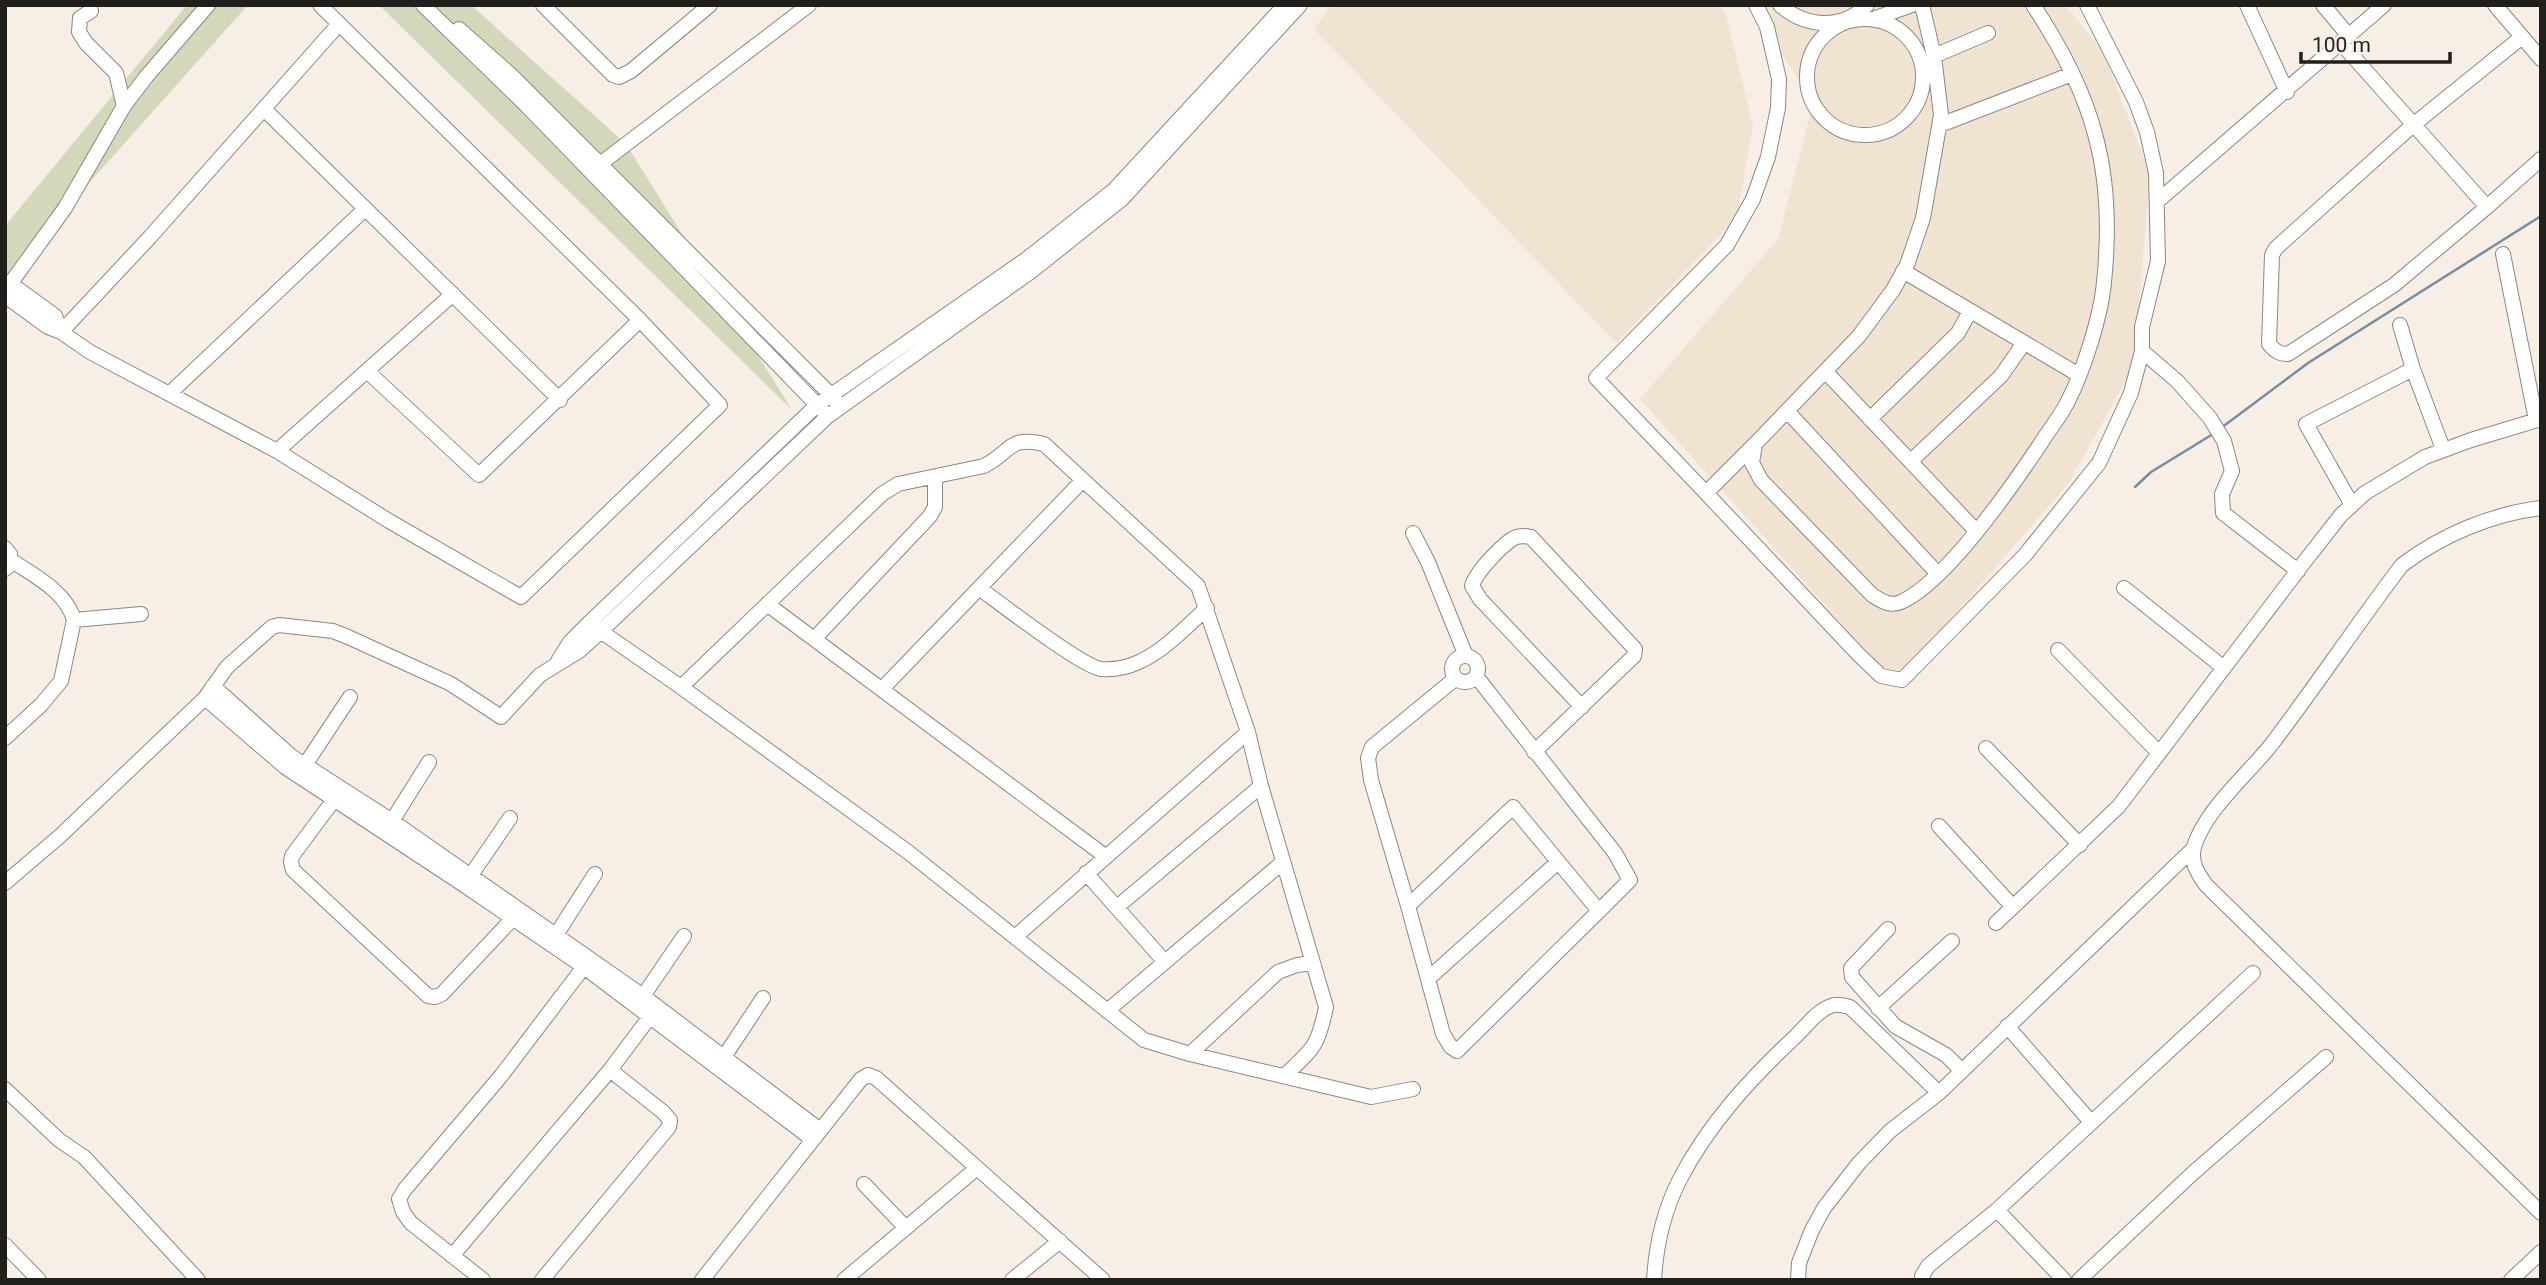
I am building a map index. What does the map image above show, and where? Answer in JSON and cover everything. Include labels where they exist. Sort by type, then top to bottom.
[{"type":"street","points":[[208,5],[124,106],[65,208],[7,287],[11,300],[48,327],[61,332],[90,352],[277,452],[521,597],[720,405],[640,320],[320,5]]},
{"type":"street","points":[[423,5],[526,105],[828,416]]},
{"type":"street","points":[[435,5],[512,76],[842,406]]},
{"type":"street","points":[[543,5],[613,75],[619,77],[631,71],[693,10],[710,5]]},
{"type":"street","points":[[600,164],[809,5]]},
{"type":"street","points":[[5,883],[60,836],[209,692],[227,667],[264,634],[279,625],[341,634],[452,684],[501,717],[540,675],[579,651],[595,627],[817,405],[1028,258],[1114,190],[1285,5]]},
{"type":"street","points":[[595,627],[828,416],[1033,270],[1122,199],[1300,5]]},
{"type":"street","points":[[1756,5],[1767,27],[1780,79],[1778,108],[1768,157],[1752,199],[1727,245],[1596,378],[1881,676],[1902,680],[2025,555],[2099,463],[2130,393],[2142,351],[2142,327],[2158,261],[2157,173],[2144,122],[2088,5]]},
{"type":"street","points":[[1780,5],[1797,18],[1827,24],[1869,12],[1907,7],[1912,43],[1923,69],[1922,88],[1916,106],[1904,120],[1887,130],[1869,134],[1850,132],[1833,124],[1819,111],[1810,94],[1808,75],[1811,56],[1821,40],[1835,27],[1869,12]]},
{"type":"street","points":[[1706,493],[1859,336],[1893,290],[1903,271],[1923,218],[1941,115],[1934,56],[1922,5]]},
{"type":"street","points":[[1755,444],[1752,463],[1761,480],[1872,595],[1886,604],[1899,603],[1917,593],[1938,574],[1976,531],[2023,469],[2059,415],[2087,356],[2104,285],[2104,186],[2095,134],[2072,74],[2033,5]]},
{"type":"street","points":[[2246,5],[2287,92]]},
{"type":"street","points":[[2323,5],[2345,39],[2413,125],[2487,207]]},
{"type":"street","points":[[2159,200],[2287,92],[2384,5]]},
{"type":"street","points":[[2495,5],[2541,59]]},
{"type":"street","points":[[93,8],[80,18],[80,37],[116,73],[131,78],[146,77]]},
{"type":"street","points":[[1869,12],[1890,24],[1912,43]]},
{"type":"street","points":[[61,332],[339,24]]},
{"type":"street","points":[[1934,56],[1988,33]]},
{"type":"street","points":[[2522,37],[2413,125],[2276,248],[2272,255],[2269,344],[2274,351],[2288,354],[2371,301],[2394,285],[2541,159]]},
{"type":"street","points":[[116,73],[124,106]]},
{"type":"street","points":[[1940,125],[2072,74]]},
{"type":"street","points":[[264,109],[559,400]]},
{"type":"street","points":[[169,394],[365,209]]},
{"type":"street","points":[[1996,923],[2119,806],[2298,571],[2352,505],[2394,474],[2443,449],[2538,419],[2503,254]]},
{"type":"street","points":[[1903,271],[2079,375]]},
{"type":"street","points":[[277,452],[453,295]]},
{"type":"street","points":[[1870,419],[1958,333],[1970,311]]},
{"type":"street","points":[[368,372],[479,475],[640,320]]},
{"type":"street","points":[[2400,325],[2413,369],[2443,449]]},
{"type":"street","points":[[1911,461],[2001,376],[2024,343]]},
{"type":"street","points":[[2142,351],[2177,381],[2218,431],[2232,471],[2222,494],[2223,513],[2298,571]]},
{"type":"street","points":[[2352,505],[2306,424],[2413,369]]},
{"type":"street","points":[[1826,372],[1976,531]]},
{"type":"street","points":[[1787,411],[1938,574]]},
{"type":"street","points":[[681,687],[882,494],[898,484],[984,466],[997,459],[1012,443],[1026,440],[1044,444],[1198,586],[1207,608],[1248,732],[1261,786],[1326,1007],[1322,1029],[1314,1049],[1284,1076]]},
{"type":"street","points":[[814,638],[930,516],[935,507],[935,477]]},
{"type":"street","points":[[882,689],[1083,480]]},
{"type":"street","points":[[1798,1280],[1799,1263],[1812,1230],[1842,1184],[1890,1130],[1940,1093],[2194,848],[2212,815],[2269,747],[2402,565],[2422,550],[2471,526],[2541,508]]},
{"type":"street","points":[[1413,533],[1428,562],[1466,656],[1477,664],[1476,676],[1615,853],[1630,880],[1457,1051],[1443,1034],[1371,780],[1368,758],[1372,747],[1456,678]]},
{"type":"street","points":[[1534,752],[1582,707],[1634,656],[1635,649],[1531,537],[1523,535],[1513,539],[1474,576],[1472,586],[1480,599],[1582,707]]},
{"type":"street","points":[[5,738],[41,705],[61,681],[74,620],[61,595],[7,559]]},
{"type":"street","points":[[979,588],[1079,658],[1099,668],[1116,668],[1137,663],[1156,652],[1207,608]]},
{"type":"street","points":[[2124,588],[2224,668]]},
{"type":"street","points":[[767,604],[1105,856]]},
{"type":"street","points":[[74,620],[141,614]]},
{"type":"street","points":[[595,627],[908,852],[1144,1040],[1190,1054],[1371,1097],[1413,1089]]},
{"type":"street","points":[[2058,650],[2159,753]]},
{"type":"street","points":[[1466,656],[1458,659],[1452,666],[1456,678],[1464,682],[1476,676]]},
{"type":"street","points":[[209,692],[304,765],[338,795],[468,880],[587,963],[816,1135]]},
{"type":"street","points":[[209,692],[285,766],[392,821],[468,880]]},
{"type":"street","points":[[304,765],[350,697]]},
{"type":"street","points":[[1014,937],[1248,732]]},
{"type":"street","points":[[1986,748],[2080,845]]},
{"type":"street","points":[[392,821],[429,762]]},
{"type":"street","points":[[1117,908],[1261,786]]},
{"type":"street","points":[[338,795],[292,856],[293,870],[428,996],[442,994],[517,914]]},
{"type":"street","points":[[1408,906],[1513,807],[1598,911]]},
{"type":"street","points":[[468,880],[510,818]]},
{"type":"street","points":[[1939,826],[2013,908]]},
{"type":"street","points":[[2194,848],[2193,862],[2206,885],[2541,1213]]},
{"type":"street","points":[[1107,1011],[1283,862]]},
{"type":"street","points":[[1429,978],[1558,862]]},
{"type":"street","points":[[1086,873],[1166,962]]},
{"type":"street","points":[[556,934],[594,874]]},
{"type":"street","points":[[517,914],[556,934],[587,963],[643,996],[654,1011],[724,1057],[816,1135]]},
{"type":"street","points":[[1888,929],[1852,968],[1851,973],[1895,1026],[1946,1055],[1962,1071]]},
{"type":"street","points":[[643,996],[684,936]]},
{"type":"street","points":[[1878,1008],[1952,941]]},
{"type":"street","points":[[484,1280],[411,1223],[403,1212],[400,1199],[405,1189],[501,1076],[587,963]]},
{"type":"street","points":[[1190,1054],[1278,972],[1312,963]]},
{"type":"street","points":[[1923,1280],[1922,1276],[1928,1266],[1997,1210],[2253,973]]},
{"type":"street","points":[[724,1057],[763,998]]},
{"type":"street","points":[[1654,1280],[1656,1245],[1665,1214],[1678,1182],[1695,1154],[1731,1101],[1820,1013],[1835,1004],[1850,1007],[1940,1093]]},
{"type":"street","points":[[452,1256],[610,1070],[654,1011]]},
{"type":"street","points":[[2007,1026],[2091,1122]]},
{"type":"street","points":[[2079,1280],[2193,1173],[2326,1057]]},
{"type":"street","points":[[542,1280],[670,1127],[670,1120],[663,1112],[610,1070]]},
{"type":"street","points":[[702,1280],[861,1079],[868,1074],[1103,1280]]},
{"type":"street","points":[[5,1089],[59,1140],[83,1157],[198,1280]]},
{"type":"street","points":[[844,1280],[977,1168]]},
{"type":"street","points":[[864,1184],[906,1228]]},
{"type":"street","points":[[1997,1210],[2064,1280]]},
{"type":"street","points":[[1012,1280],[1060,1241]]},
{"type":"street","points":[[5,1245],[39,1280]]},
{"type":"street","points":[[2511,1280],[2541,1252]]},
{"type":"shaded area","points":[[1332,5],[1718,5],[1726,14],[1753,125],[1737,218],[1616,343],[1314,29]]},
{"type":"shaded area","points":[[1751,5],[2065,5],[2103,52],[2150,174],[2134,366],[2068,484],[1895,683],[1640,399],[1778,239],[1813,103]]},
{"type":"green space","points":[[187,5],[248,5],[5,277],[5,226]]},
{"type":"green space","points":[[379,5],[471,5],[626,144],[792,410]]},
{"type":"waterway","points":[[2221,428],[2308,363],[2541,216]]},
{"type":"waterway","points":[[2135,487],[2151,472],[2213,434]]}]
